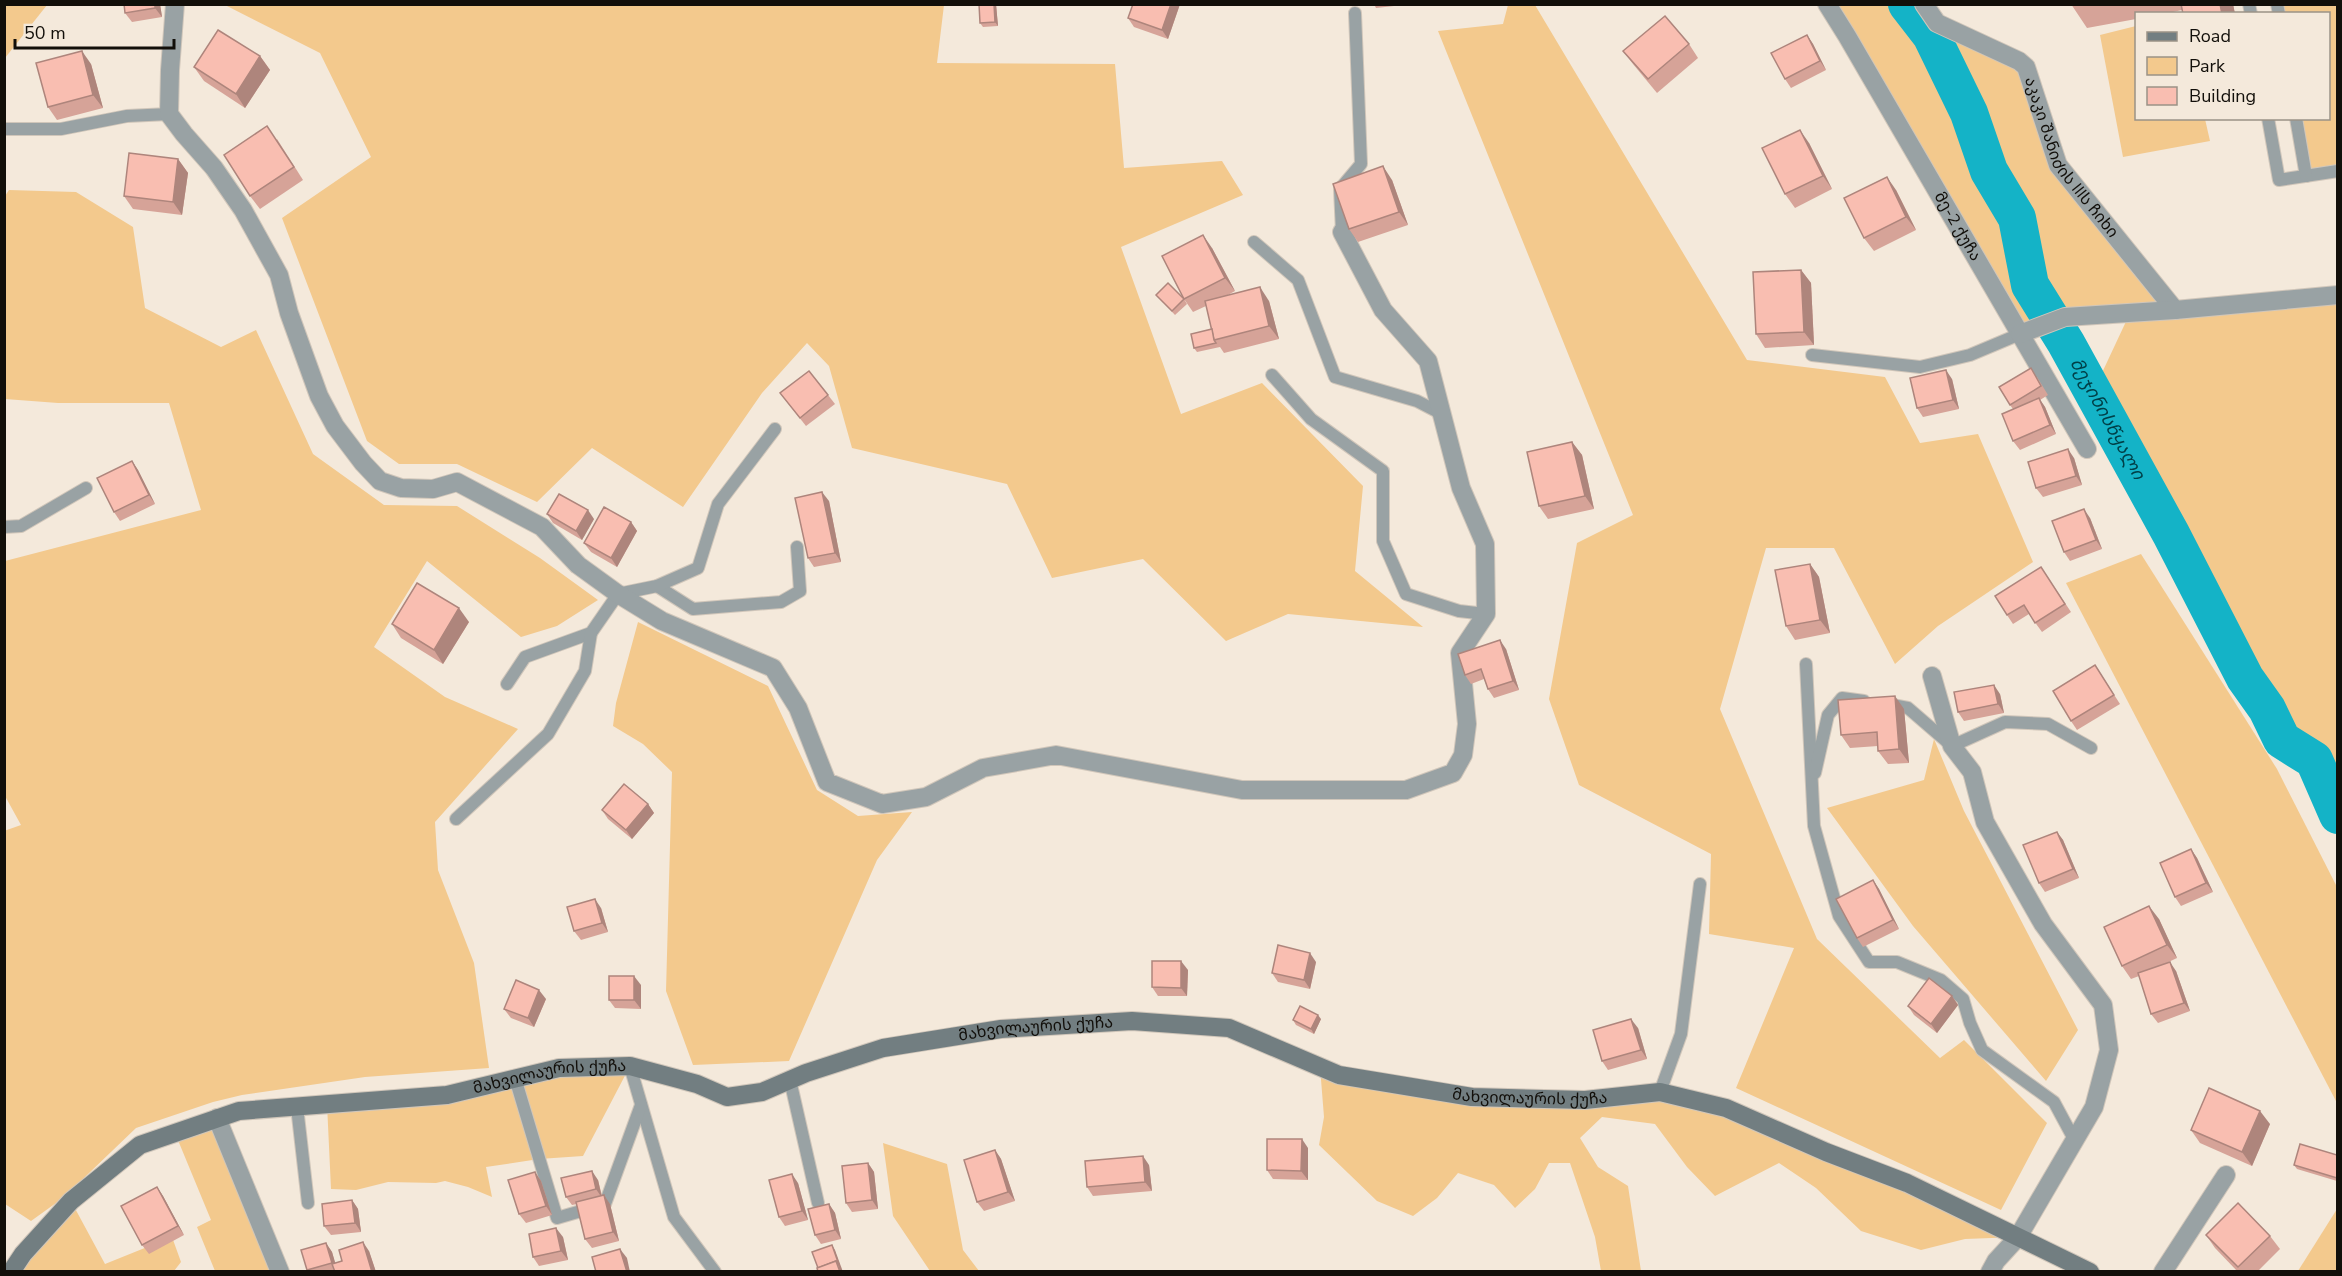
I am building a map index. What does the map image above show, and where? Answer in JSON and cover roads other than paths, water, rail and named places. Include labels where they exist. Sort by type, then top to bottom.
[{"type":"street","points":[[175,4],[169,114],[214,168],[243,210],[279,275],[319,396],[335,426],[363,463],[380,481],[401,488],[433,489],[457,482],[488,497],[542,527],[578,565],[618,594],[662,621],[773,668],[798,708],[827,782],[882,804],[926,796],[983,768],[1056,755],[1242,790],[1406,790],[1453,773],[1463,755],[1467,723],[1460,652],[1486,614],[1485,544],[1461,488],[1428,361],[1383,310],[1342,232]]},
{"type":"street","name":"მე-2 ქუჩა","points":[[1827,4],[2025,333],[2087,449]]},
{"type":"street","name":"აკაკი შანიძის IIIს ჩიხი","points":[[1924,4],[1937,23],[2026,67],[2058,165],[2175,310]]},
{"type":"street","points":[[2025,333],[2065,317],[2175,310],[2337,295]]},
{"type":"street","points":[[1932,676],[1952,746],[1972,772],[1985,822],[2043,924],[2103,1005],[2109,1050],[2094,1107],[2018,1237],[1996,1261],[1990,1272]]},
{"type":"street","name":"მახვილაურის ქუჩა","points":[[11,1272],[23,1254],[71,1201],[140,1145],[239,1111],[447,1095],[559,1068],[630,1066],[697,1084],[728,1097],[762,1092],[883,1048],[1001,1029],[1132,1021],[1229,1028],[1339,1075],[1472,1098],[1585,1100],[1660,1092],[1726,1108],[1826,1152],[1907,1183],[2090,1272]]},
{"type":"street","points":[[217,1118],[280,1272]]},
{"type":"street","points":[[2163,1272],[2226,1175]]},
{"type":"lane","points":[[1342,232],[1340,189],[1361,164],[1355,13]]},
{"type":"lane","points":[[6,129],[62,129],[127,116],[169,114]]},
{"type":"lane","points":[[2268,120],[2279,180],[2337,171]]},
{"type":"lane","points":[[2296,120],[2306,176]]},
{"type":"lane","points":[[1254,242],[1299,280],[1335,377],[1417,401],[1442,414]]},
{"type":"lane","points":[[1812,356],[1920,367],[1970,355],[2025,333]]},
{"type":"lane","points":[[1272,375],[1311,419],[1383,471],[1383,541],[1406,594],[1459,611],[1486,614]]},
{"type":"lane","points":[[456,819],[548,734],[585,671],[591,633],[618,594],[657,586],[698,568],[718,504],[775,429]]},
{"type":"lane","points":[[4,527],[21,526],[86,488]]},
{"type":"lane","points":[[657,586],[693,609],[781,602],[800,591],[797,547]]},
{"type":"lane","points":[[507,684],[525,657],[591,633]]},
{"type":"lane","points":[[1806,664],[1814,826],[1839,916],[1869,962],[1897,962],[1941,980],[1963,999],[1970,1023],[1982,1050],[2054,1102],[2075,1141]]},
{"type":"lane","points":[[1812,787],[1828,716],[1842,698],[1908,708],[1952,746],[2005,722],[2048,724],[2091,748]]},
{"type":"lane","points":[[1660,1092],[1681,1034],[1700,884]]},
{"type":"lane","points":[[630,1066],[674,1218],[715,1272]]},
{"type":"lane","points":[[515,1078],[557,1218],[605,1204],[641,1106]]},
{"type":"lane","points":[[790,1080],[818,1203]]},
{"type":"lane","points":[[297,1107],[308,1203]]},
{"type":"waterway","name":"მეჯინისწყალი","points":[[1907,4],[1931,35],[1969,113],[1989,171],[2017,218],[2030,285],[2066,343],[2171,534],[2245,678],[2267,709],[2282,740],[2314,760],[2338,815]]}]
